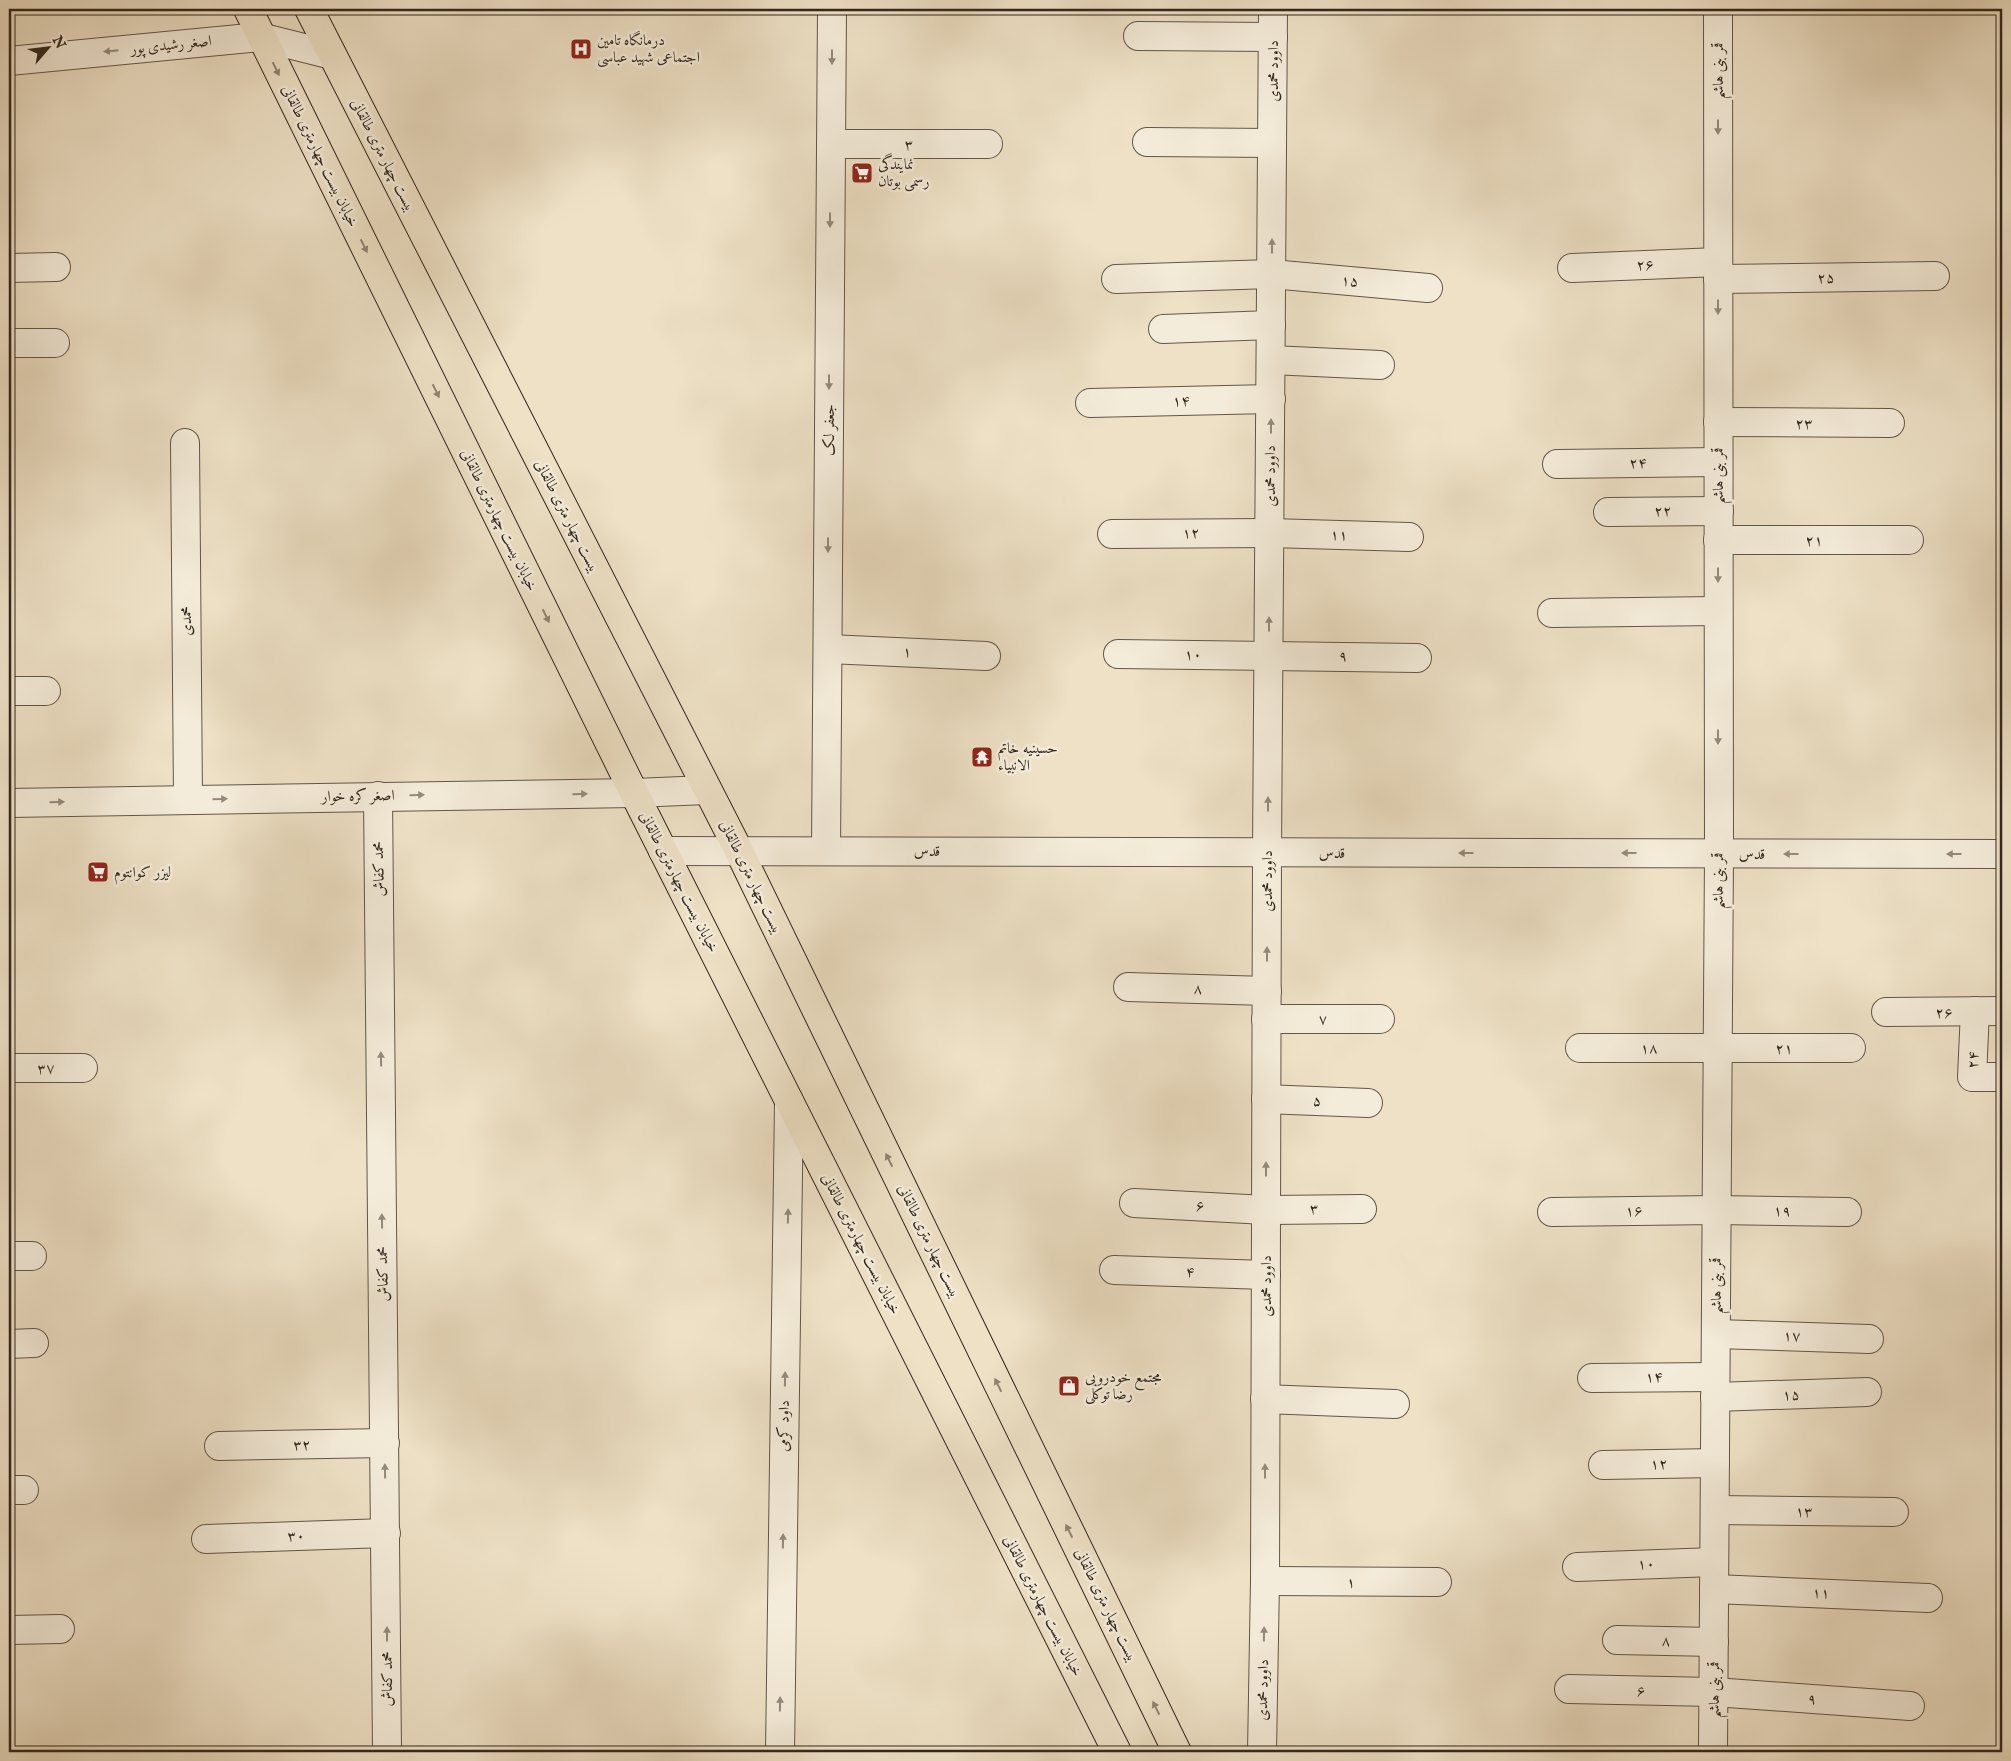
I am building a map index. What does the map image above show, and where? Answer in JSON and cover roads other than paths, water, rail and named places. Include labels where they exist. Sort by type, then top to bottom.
[{"type":"main road","name":"خیابان بیست چهارمتری طالقانی","points":[[248,9],[260,37],[634,793],[1117,1752]]},
{"type":"main road","name":"بیست چهار متری طالقانی","points":[[310,9],[739,851],[1177,1752]]},
{"type":"street","name":"جعفر لک","points":[[826,851],[832,9]]},
{"type":"street","name":"داوود محمدی","points":[[1262,1752],[1265,1581],[1266,1019],[1273,9]]},
{"type":"street","name":"قمر بنی هاشم","points":[[1713,1752],[1719,511],[1718,9]]},
{"type":"street","points":[[1138,36],[1273,37]]},
{"type":"street","name":"اصغر رشیدی پور","points":[[9,61],[260,37],[332,54]]},
{"type":"street","points":[[1147,142],[1272,143]]},
{"type":"street","name":"۳","points":[[831,144],[988,144]]},
{"type":"street","points":[[9,268],[56,267]]},
{"type":"street","name":"۲۶","points":[[1572,268],[1718,270]]},
{"type":"street","name":"۲۵","points":[[1718,270],[1935,276]]},
{"type":"street","name":"۱۵","points":[[1116,278],[1271,274],[1428,288]]},
{"type":"street","points":[[1163,329],[1271,325]]},
{"type":"street","points":[[9,344],[55,343]]},
{"type":"street","points":[[1271,360],[1380,365]]},
{"type":"street","name":"۱۴","points":[[1090,403],[1271,399]]},
{"type":"street","name":"۲۳","points":[[1718,422],[1890,423]]},
{"type":"street","name":"محمدی","points":[[185,443],[188,799]]},
{"type":"street","name":"۲۴","points":[[1557,464],[1718,462]]},
{"type":"street","name":"۲۲","points":[[1608,512],[1719,511]]},
{"type":"street","name":"۱۲","points":[[1112,534],[1270,532]]},
{"type":"street","name":"۱۱","points":[[1270,532],[1409,537]]},
{"type":"street","name":"۲۱","points":[[1718,540],[1909,540]]},
{"type":"street","points":[[1552,614],[1718,611]]},
{"type":"street","name":"۱","points":[[828,649],[986,656]]},
{"type":"street","name":"۱۰","points":[[1118,654],[1269,654]]},
{"type":"street","name":"۹","points":[[1269,654],[1418,658]]},
{"type":"street","points":[[9,691],[46,691]]},
{"type":"street","name":"اصغر کره خوار","points":[[9,803],[634,793],[707,790]]},
{"type":"street","name":"محمد کفاش","points":[[378,796],[387,1752]]},
{"type":"street","name":"قدس","points":[[663,851],[2002,854]]},
{"type":"street","name":"۸","points":[[1128,987],[1267,991]]},
{"type":"street","name":"۲۴","points":[[1975,1011],[1972,1078],[2002,1077]]},
{"type":"street","name":"۲۶","points":[[1886,1012],[2002,1011]]},
{"type":"street","name":"۷","points":[[1266,1019],[1380,1019]]},
{"type":"street","name":"۱۸","points":[[1580,1048],[1717,1048]]},
{"type":"street","name":"۲۱","points":[[1717,1048],[1851,1048]]},
{"type":"street","name":"۳۷","points":[[9,1068],[83,1068]]},
{"type":"street","name":"۵","points":[[1266,1099],[1368,1103]]},
{"type":"street","name":"داود کرمی","points":[[780,1752],[789,1101]]},
{"type":"street","name":"۶","points":[[1134,1203],[1266,1210]]},
{"type":"street","name":"۳","points":[[1266,1210],[1362,1209]]},
{"type":"street","name":"۱۶","points":[[1552,1212],[1716,1210]]},
{"type":"street","name":"۱۹","points":[[1716,1210],[1847,1212]]},
{"type":"street","name":"۴","points":[[1114,1270],[1266,1275]]},
{"type":"street","name":"۱۷","points":[[1716,1334],[1869,1338]]},
{"type":"street","name":"۱۴","points":[[1592,1378],[1715,1387]]},
{"type":"street","name":"۱۵","points":[[1715,1387],[1867,1392]]},
{"type":"street","points":[[1265,1399],[1396,1404]]},
{"type":"street","name":"۳۲","points":[[219,1446],[385,1443]]},
{"type":"street","name":"۱۲","points":[[1603,1465],[1715,1463]]},
{"type":"street","name":"۱۳","points":[[1715,1510],[1894,1512]]},
{"type":"street","name":"۳۰","points":[[206,1540],[386,1533]]},
{"type":"street","name":"۱۰","points":[[1577,1567],[1714,1562]]},
{"type":"street","name":"۱","points":[[1265,1581],[1437,1582]]},
{"type":"street","name":"۱۱","points":[[1714,1589],[1928,1598]]},
{"type":"street","points":[[9,1630],[60,1629]]},
{"type":"street","name":"۸","points":[[1617,1640],[1714,1642]]},
{"type":"street","name":"۶","points":[[1569,1689],[1714,1692]]},
{"type":"street","name":"۹","points":[[1714,1692],[1910,1706]]},
{"type":"place","name":"درمانگاه تامین اجتماعی شهید عباسی","points":[[581,49]]},
{"type":"place","name":"نمایندگی رسمی بوتان","points":[[862,173]]},
{"type":"place","name":"حسینیه خاتم الانبیاء","points":[[982,757]]},
{"type":"place","name":"لیزر کوانتوم","points":[[98,872]]},
{"type":"place","name":"مجتمع خودرویی رضا توکلی","points":[[1069,1386]]}]
